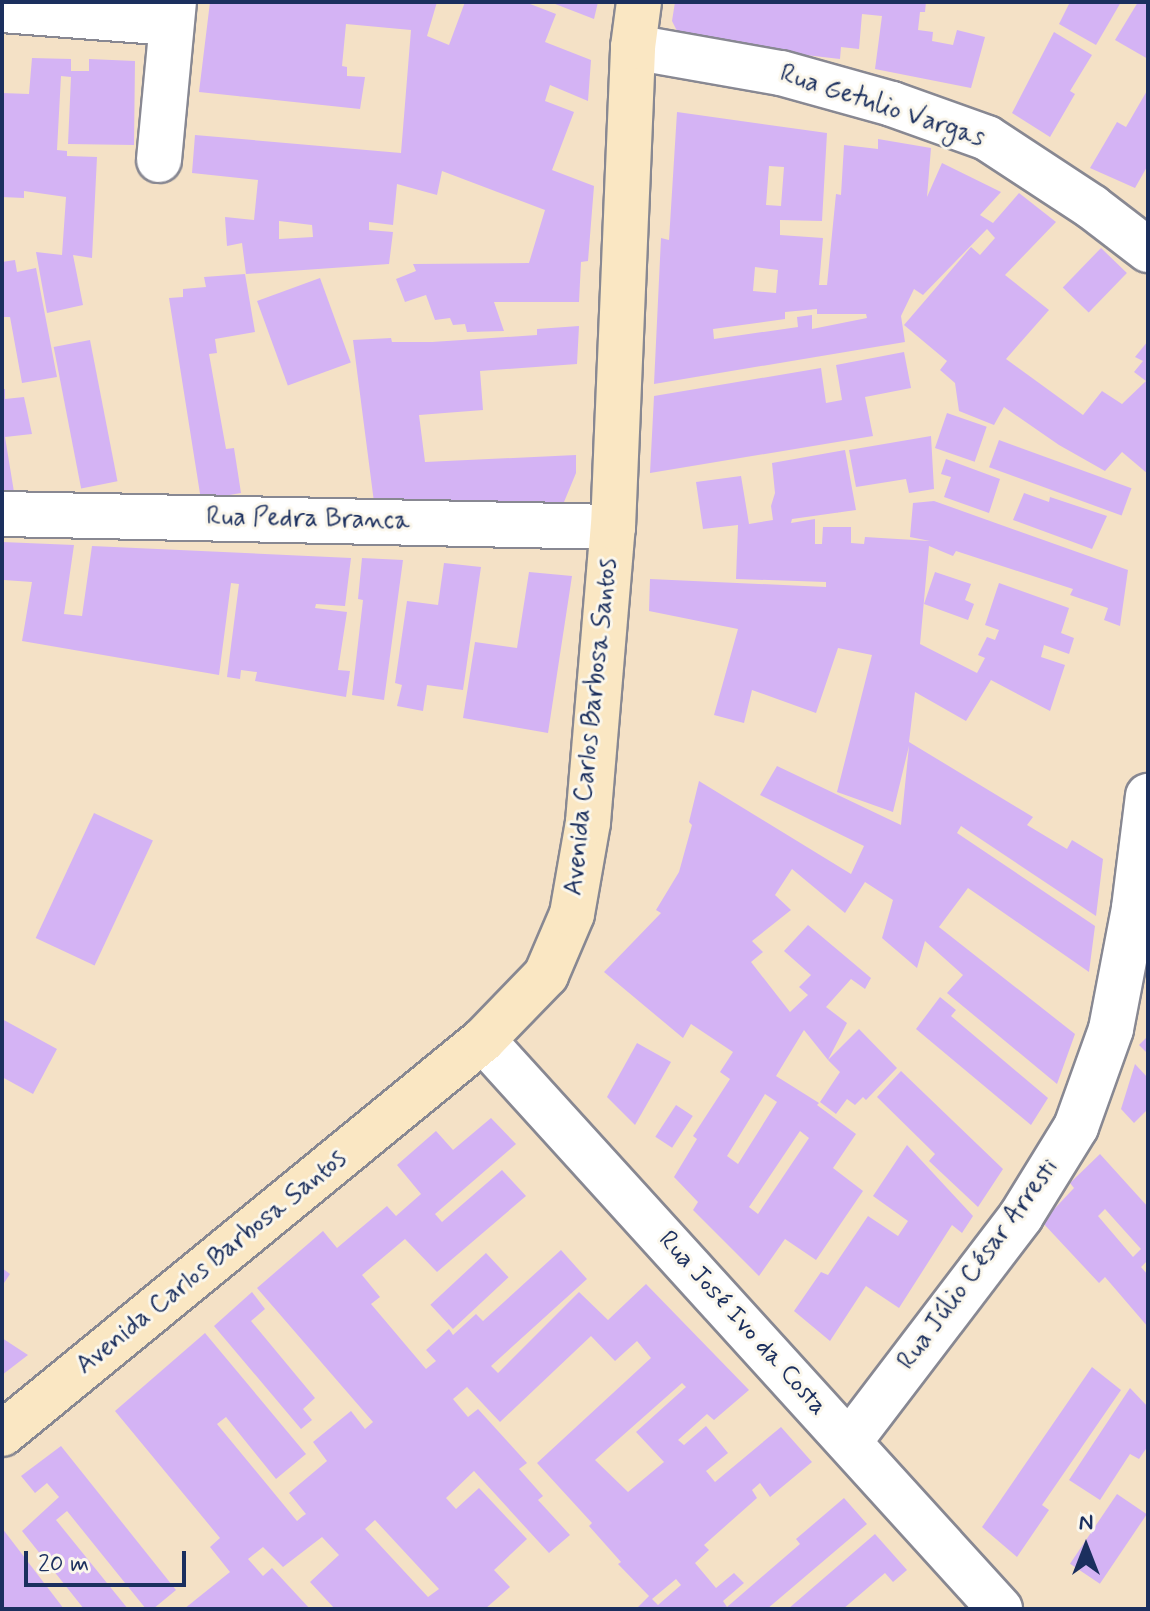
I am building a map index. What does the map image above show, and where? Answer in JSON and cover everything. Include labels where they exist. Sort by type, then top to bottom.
[{"type":"main road","name":"Avenida Carlos Barbosa Santos","points":[[2,1434],[483,1040],[546,975],[572,914],[588,822],[613,527],[633,47],[639,2]]},
{"type":"street","points":[[2,10],[173,12],[159,160]]},
{"type":"street","name":"Rua Getulio Vargas","points":[[633,47],[781,73],[892,104],[987,138],[1092,207],[1148,250]]},
{"type":"street","name":"Rua Pedra Branca","points":[[2,514],[613,527]]},
{"type":"street","name":"Rua Júlio César Arresti","points":[[849,1442],[1021,1216],[1076,1127],[1111,1029],[1134,908],[1148,796]]},
{"type":"street","name":"Rua José Ivo da Costa","points":[[483,1040],[1000,1609]]},
{"type":"building","points":[[210,2],[437,2],[427,36],[449,45],[465,2],[525,2],[556,14],[545,42],[591,60],[588,101],[550,85],[545,101],[574,112],[552,170],[594,186],[588,261],[581,262],[579,302],[494,302],[504,331],[467,332],[465,324],[453,325],[450,318],[435,320],[426,295],[405,302],[396,279],[416,271],[413,264],[529,263],[545,210],[442,171],[437,195],[397,184],[393,225],[369,222],[369,230],[393,232],[389,264],[246,274],[242,243],[227,246],[225,217],[254,220],[258,180],[192,173],[195,135],[401,153],[411,30],[346,24],[342,66],[347,67],[347,76],[365,77],[360,109],[199,92]],"holes":[[[279,221],[312,225],[313,237],[279,239]]]},
{"type":"building","points":[[550,2],[598,2],[594,19]]},
{"type":"building","points":[[675,2],[926,2],[925,12],[920,12],[918,30],[933,32],[932,41],[953,45],[957,30],[985,37],[971,88],[875,69],[882,16],[862,14],[859,49],[841,47],[840,59],[682,41],[672,21]]},
{"type":"building","points":[[1070,2],[1121,2],[1096,45],[1059,24]]},
{"type":"building","points":[[1138,2],[1148,2],[1148,59],[1115,40]]},
{"type":"building","points":[[1054,32],[1092,55],[1070,91],[1075,94],[1050,137],[1012,113]]},
{"type":"building","points":[[32,58],[71,59],[71,71],[89,71],[89,59],[135,61],[134,145],[68,144],[71,77],[61,76],[57,150],[67,151],[67,156],[97,157],[92,258],[73,255],[83,305],[47,313],[36,252],[62,255],[66,197],[24,191],[24,198],[2,197],[2,93],[29,94]]},
{"type":"building","points":[[1148,89],[1148,165],[1135,188],[1090,168],[1117,122],[1126,127]]},
{"type":"building","points":[[677,112],[827,133],[822,221],[780,220],[780,235],[823,238],[819,285],[827,285],[836,194],[841,195],[844,145],[878,149],[878,139],[931,148],[927,197],[942,163],[1001,192],[980,215],[993,223],[1019,193],[1056,222],[1005,275],[1049,310],[1006,359],[1083,415],[1102,391],[1122,404],[1146,381],[1134,372],[1143,361],[1135,357],[1148,341],[1148,474],[1122,452],[1105,471],[1059,445],[1004,407],[994,425],[959,411],[955,383],[940,370],[947,361],[904,325],[971,247],[980,255],[995,238],[987,229],[923,295],[914,289],[901,316],[905,342],[654,384],[661,238],[669,240]],"holes":[[[769,166],[784,167],[781,206],[766,205]],[[755,267],[778,270],[776,293],[753,291]],[[817,309],[817,314],[866,314],[867,318],[812,329],[812,315],[797,317],[798,327],[714,339],[713,329],[785,319],[785,312]]]},
{"type":"building","points":[[1101,248],[1127,273],[1089,313],[1063,288]]},
{"type":"building","points":[[15,260],[17,272],[36,268],[57,377],[22,383],[10,317],[2,317],[2,262]]},
{"type":"building","points":[[245,274],[255,332],[215,339],[217,353],[209,354],[226,449],[234,448],[241,493],[201,500],[169,298],[183,297],[183,289],[206,287],[204,277]]},
{"type":"building","points":[[320,278],[351,363],[288,385],[257,301]]},
{"type":"building","points":[[579,326],[577,364],[480,371],[483,410],[419,415],[425,462],[576,455],[576,473],[564,502],[375,510],[353,340],[391,338],[392,342],[432,342],[537,335],[537,329]]},
{"type":"building","points":[[90,340],[117,481],[81,488],[54,347]]},
{"type":"building","points":[[904,352],[911,388],[865,397],[873,436],[650,473],[654,396],[821,368],[826,403],[842,400],[836,365]]},
{"type":"building","points":[[2,389],[5,389],[5,399],[24,397],[32,434],[5,437],[14,492],[2,492]]},
{"type":"building","points":[[947,413],[987,427],[975,462],[935,448]]},
{"type":"building","points":[[931,436],[934,489],[909,493],[906,479],[856,487],[849,450]]},
{"type":"building","points":[[999,440],[1131,488],[1122,515],[989,467]]},
{"type":"building","points":[[845,450],[856,510],[792,519],[791,523],[815,519],[815,544],[822,544],[823,527],[851,527],[851,543],[864,544],[865,537],[930,541],[910,537],[913,503],[934,501],[1128,570],[1120,626],[1104,620],[1108,608],[1070,595],[1073,589],[956,551],[953,556],[929,546],[920,644],[977,673],[985,658],[978,655],[987,637],[995,640],[999,630],[985,625],[999,583],[1069,608],[1061,633],[1074,638],[1069,654],[1044,645],[1041,657],[1065,665],[1050,711],[991,680],[966,721],[915,692],[909,742],[1033,817],[1027,825],[1067,849],[1072,840],[1103,859],[1096,916],[961,826],[957,833],[1095,926],[1089,972],[968,888],[939,927],[1075,1034],[1057,1084],[947,993],[963,975],[925,941],[917,968],[882,938],[893,900],[865,882],[845,913],[792,869],[775,895],[791,910],[752,941],[763,952],[751,962],[790,1012],[808,995],[799,987],[811,975],[784,951],[808,925],[871,978],[865,989],[851,979],[826,1007],[847,1023],[828,1060],[804,1030],[776,1076],[819,1103],[817,1105],[856,1134],[833,1168],[863,1191],[816,1260],[785,1239],[759,1276],[693,1210],[698,1202],[674,1177],[697,1139],[693,1136],[730,1079],[720,1072],[733,1052],[691,1024],[683,1038],[604,972],[661,913],[656,910],[679,872],[692,825],[689,822],[699,781],[851,874],[864,846],[760,795],[777,766],[901,825],[909,746],[893,812],[837,792],[872,655],[838,648],[816,713],[752,690],[744,723],[714,715],[738,629],[649,611],[650,579],[826,587],[826,582],[736,579],[738,525],[703,529],[696,482],[741,476],[749,524],[773,520],[771,506],[775,493],[772,463]],"holes":[[[765,1094],[777,1102],[738,1164],[727,1156]],[[800,1131],[809,1138],[758,1214],[749,1207]]]},
{"type":"building","points":[[946,459],[1000,479],[989,513],[944,497],[951,477],[941,474]]},
{"type":"building","points":[[1024,493],[1049,502],[1050,497],[1107,516],[1092,549],[1013,520]]},
{"type":"building","points":[[2,542],[74,545],[64,614],[82,616],[92,546],[351,558],[345,606],[316,604],[315,608],[347,612],[338,670],[350,671],[346,697],[255,681],[257,672],[241,670],[240,679],[227,677],[239,584],[231,583],[219,675],[22,641],[32,582],[4,580]]},
{"type":"building","points":[[362,558],[403,560],[384,700],[352,695],[363,600],[358,599]]},
{"type":"building","points":[[444,563],[481,567],[463,690],[427,685],[423,711],[397,706],[402,685],[395,683],[407,601],[438,605]]},
{"type":"building","points":[[529,572],[572,576],[548,733],[463,718],[475,642],[517,648]]},
{"type":"building","points":[[935,572],[971,584],[965,600],[974,604],[968,620],[924,604]]},
{"type":"building","points":[[94,813],[153,840],[95,966],[36,938]]},
{"type":"building","points":[[940,997],[956,1010],[951,1016],[1048,1098],[1031,1125],[916,1029]]},
{"type":"building","points":[[2,1019],[57,1049],[33,1094],[2,1077]]},
{"type":"building","points":[[859,1029],[897,1068],[866,1100],[863,1097],[855,1105],[847,1099],[836,1114],[820,1102],[840,1072],[828,1060]]},
{"type":"building","points":[[1148,1036],[1148,1054],[1139,1045]]},
{"type":"building","points":[[637,1043],[671,1062],[635,1125],[607,1097]]},
{"type":"building","points":[[1135,1064],[1148,1078],[1148,1109],[1134,1123],[1121,1109]]},
{"type":"building","points":[[901,1071],[1003,1169],[978,1207],[929,1161],[935,1154],[877,1097]]},
{"type":"building","points":[[676,1105],[693,1116],[672,1148],[655,1137]]},
{"type":"building","points":[[491,1118],[516,1144],[435,1214],[442,1222],[502,1170],[526,1196],[437,1272],[405,1239],[362,1275],[380,1297],[371,1304],[426,1369],[436,1361],[426,1350],[449,1329],[453,1335],[476,1314],[483,1321],[561,1250],[587,1279],[491,1366],[498,1373],[579,1292],[608,1320],[646,1284],[749,1390],[714,1420],[707,1414],[678,1440],[684,1445],[706,1426],[728,1453],[706,1471],[715,1482],[781,1427],[812,1462],[770,1497],[760,1483],[752,1490],[757,1498],[704,1545],[709,1550],[695,1563],[716,1588],[734,1573],[744,1583],[723,1601],[727,1607],[800,1544],[796,1539],[844,1498],[867,1524],[767,1609],[636,1609],[649,1596],[618,1564],[621,1562],[589,1526],[592,1523],[537,1463],[651,1358],[637,1341],[615,1361],[591,1336],[500,1422],[467,1387],[453,1399],[468,1417],[478,1409],[527,1463],[519,1469],[543,1496],[538,1500],[570,1535],[549,1553],[474,1471],[446,1498],[456,1509],[479,1488],[527,1539],[494,1570],[510,1587],[485,1609],[335,1609],[310,1582],[339,1555],[322,1537],[283,1567],[263,1547],[248,1559],[263,1576],[272,1568],[310,1609],[184,1609],[230,1572],[210,1547],[220,1538],[115,1411],[205,1333],[306,1454],[276,1479],[226,1417],[217,1424],[297,1521],[306,1514],[289,1493],[327,1461],[313,1442],[351,1411],[365,1429],[373,1422],[257,1288],[323,1231],[337,1248],[387,1206],[396,1216],[421,1194],[397,1165],[436,1131],[453,1150]],"holes":[[[682,1383],[686,1387],[636,1432],[664,1462],[628,1492],[595,1460]],[[375,1520],[439,1589],[428,1597],[365,1529]],[[676,1579],[681,1585],[658,1605],[652,1599]]]},
{"type":"building","points":[[907,1145],[973,1216],[962,1233],[952,1225],[899,1308],[866,1286],[830,1341],[794,1311],[821,1272],[828,1275],[868,1216],[898,1236],[908,1221],[873,1196]]},
{"type":"building","points":[[1100,1154],[1148,1207],[1148,1260],[1141,1267],[1148,1275],[1148,1327],[1105,1277],[1099,1283],[1042,1222],[1074,1188],[1070,1183]],"holes":[[[1105,1209],[1141,1249],[1133,1257],[1098,1216]]]},
{"type":"building","points":[[486,1253],[509,1277],[453,1329],[430,1305]]},
{"type":"building","points":[[2,1268],[10,1274],[2,1286]]},
{"type":"building","points":[[252,1292],[265,1309],[251,1321],[315,1398],[303,1409],[312,1420],[301,1429],[214,1326]]},
{"type":"building","points":[[2,1338],[28,1355],[2,1375]]},
{"type":"building","points":[[1092,1367],[1121,1390],[1042,1505],[1049,1510],[1017,1557],[982,1527]]},
{"type":"building","points":[[1130,1388],[1148,1407],[1148,1446],[1139,1459],[1130,1454],[1100,1500],[1069,1480]]},
{"type":"building","points":[[61,1446],[176,1590],[153,1609],[146,1609],[67,1511],[56,1520],[128,1609],[84,1609],[22,1531],[59,1497],[47,1483],[35,1493],[21,1476]]},
{"type":"building","points":[[1117,1494],[1147,1514],[1100,1584],[1070,1564]]},
{"type":"building","points":[[2,1528],[64,1609],[2,1609]]},
{"type":"building","points":[[875,1534],[907,1570],[893,1582],[885,1573],[843,1609],[788,1609]]}]
